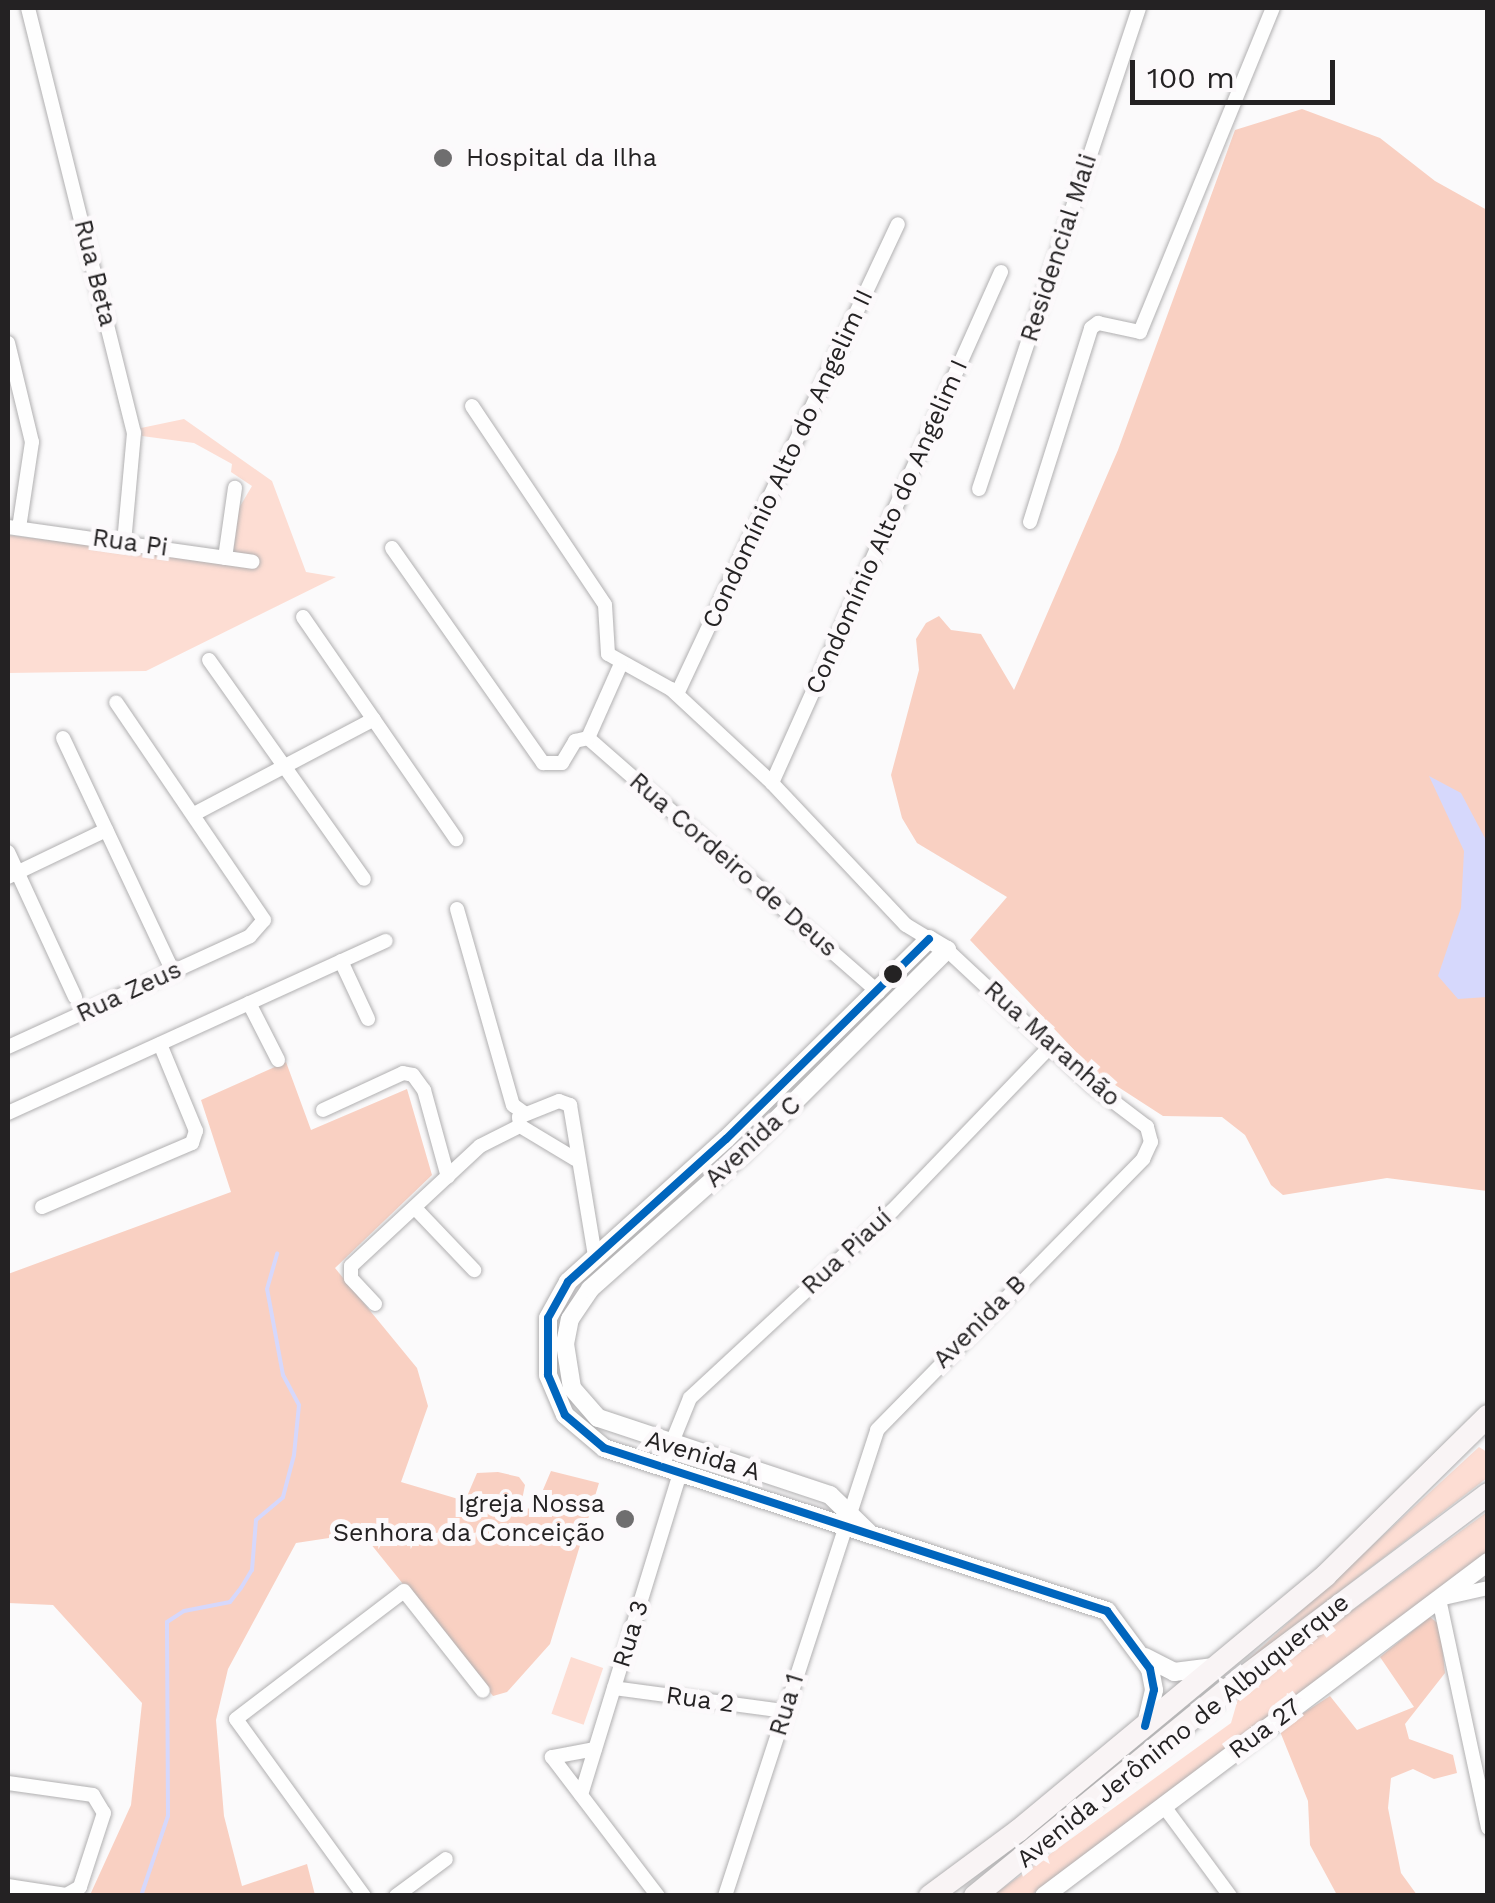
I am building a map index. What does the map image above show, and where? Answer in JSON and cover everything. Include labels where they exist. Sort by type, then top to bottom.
[{"type":"main road","name":"Avenida Jerônimo de Albuquerque","points":[[930,1896],[1018,1832],[1352,1552],[1488,1416]]},
{"type":"main road","points":[[1452,1449],[1466,1438],[1488,1438]]},
{"type":"main road","name":"Avenida Jerônimo de Albuquerque","points":[[975,1896],[1226,1690],[1488,1494]]},
{"type":"main road","points":[[947,1896],[1018,1832]]},
{"type":"street","name":"Rua Beta","points":[[28,8],[134,433],[124,542]]},
{"type":"street","name":"Residencial Mali","points":[[979,489],[1139,8]]},
{"type":"street","points":[[1030,522],[1092,328],[1098,323],[1140,332],[1274,8]]},
{"type":"street","name":"Condomínio Alto do Angelim II","points":[[677,694],[898,224]]},
{"type":"street","name":"Condomínio Alto do Angelim I","points":[[772,783],[1001,272]]},
{"type":"street","points":[[8,343],[32,442],[13,527]]},
{"type":"street","points":[[472,406],[605,605],[606,645],[620,666],[677,694],[772,783],[906,926],[947,950]]},
{"type":"street","points":[[224,558],[235,488]]},
{"type":"street","name":"Rua Pi","points":[[13,527],[253,562]]},
{"type":"street","points":[[392,548],[542,763],[562,764],[575,741],[588,738],[620,666]]},
{"type":"street","points":[[303,617],[456,839]]},
{"type":"street","points":[[210,660],[364,879]]},
{"type":"street","points":[[116,702],[196,813],[374,720]]},
{"type":"street","points":[[63,738],[173,972]]},
{"type":"street","name":"Rua Cordeiro de Deus","points":[[588,738],[878,992]]},
{"type":"street","name":"Rua Zeus","points":[[8,1047],[250,936],[264,920],[262,909],[196,813]]},
{"type":"street","points":[[12,875],[106,830]]},
{"type":"street","points":[[8,852],[12,875],[75,998]]},
{"type":"street","points":[[456,909],[513,1105],[522,1119],[575,1160]]},
{"type":"street","points":[[8,1113],[386,940]]},
{"type":"street","name":"Avenida C","points":[[548,1318],[568,1282],[726,1139],[929,940]]},
{"type":"street","name":"Avenida C","points":[[564,1356],[570,1318],[590,1289],[741,1156],[947,950]]},
{"type":"street","name":"Rua Maranhão","points":[[947,950],[1050,1048],[1147,1126],[1151,1142]]},
{"type":"street","points":[[341,961],[368,1019]]},
{"type":"street","points":[[249,1003],[278,1060]]},
{"type":"street","points":[[42,1207],[192,1143],[196,1131],[160,1044]]},
{"type":"street","name":"Rua Piauí","points":[[671,1470],[670,1446],[690,1398],[892,1211],[1050,1048]]},
{"type":"street","points":[[323,1110],[403,1073],[413,1075],[424,1090],[448,1177]]},
{"type":"street","points":[[375,1304],[351,1278],[351,1266],[480,1146],[522,1119],[568,1101],[575,1160],[595,1256]]},
{"type":"street","points":[[726,1139],[741,1156]]},
{"type":"street","name":"Avenida B","points":[[845,1516],[883,1420],[1142,1159],[1151,1142]]},
{"type":"street","points":[[415,1208],[474,1270]]},
{"type":"street","name":"Avenida A","points":[[548,1318],[548,1374],[565,1414],[592,1442],[671,1470],[845,1516]]},
{"type":"street","name":"Avenida A","points":[[564,1356],[572,1388],[589,1412],[670,1446],[830,1495],[845,1516],[868,1532],[1097,1606],[1145,1657]]},
{"type":"street","name":"Rua 3","points":[[581,1794],[614,1688],[671,1470]]},
{"type":"street","name":"Rua 1","points":[[728,1891],[845,1516]]},
{"type":"street","name":"Rua 27","points":[[1044,1896],[1488,1562]]},
{"type":"street","points":[[1488,1588],[1440,1599],[1488,1828]]},
{"type":"street","points":[[364,1896],[236,1719],[404,1591],[483,1692]]},
{"type":"street","points":[[1145,1657],[1174,1672],[1218,1666]]},
{"type":"street","points":[[1145,1657],[1154,1690],[1145,1726]]},
{"type":"street","name":"Rua 2","points":[[614,1688],[785,1712]]},
{"type":"street","points":[[595,1749],[552,1757],[658,1896]]},
{"type":"street","points":[[8,1783],[93,1794],[104,1813],[80,1887],[66,1894],[8,1886]]},
{"type":"street","points":[[1164,1805],[1223,1893]]},
{"type":"street","points":[[396,1896],[446,1859]]},
{"type":"shaded area","points":[[1302,109],[1380,138],[1435,181],[1487,210],[1487,1191],[1387,1178],[1283,1195],[1271,1185],[1245,1135],[1222,1117],[1163,1116],[1095,1072],[970,940],[1007,897],[917,843],[902,818],[891,775],[919,670],[916,639],[926,623],[939,616],[951,630],[981,634],[1014,690],[1118,450],[1235,130]]},
{"type":"shaded area","points":[[184,419],[272,481],[306,572],[336,577],[146,671],[8,673],[8,535],[232,563],[239,508],[252,486],[231,472],[232,464],[194,443],[142,436],[141,428]]},
{"type":"shaded area","points":[[286,1062],[311,1130],[407,1089],[432,1175],[335,1268],[417,1368],[428,1406],[401,1482],[465,1501],[477,1473],[498,1472],[519,1477],[525,1485],[521,1505],[534,1511],[551,1471],[599,1483],[550,1644],[507,1692],[493,1696],[362,1533],[296,1543],[228,1669],[216,1720],[224,1816],[242,1886],[307,1864],[315,1895],[90,1895],[131,1805],[142,1703],[53,1605],[8,1603],[8,1274],[231,1192],[201,1100]]},
{"type":"shaded area","points":[[1479,1447],[1487,1452],[1487,1478],[1237,1670]]},
{"type":"shaded area","points":[[1487,1512],[1487,1554],[1031,1895],[992,1896],[1231,1723],[1240,1692]]},
{"type":"shaded area","points":[[1430,1617],[1440,1625],[1445,1673],[1405,1724],[1409,1739],[1453,1755],[1457,1773],[1434,1779],[1413,1769],[1391,1778],[1388,1808],[1401,1873],[1417,1895],[1337,1895],[1310,1845],[1308,1801],[1279,1729],[1330,1696],[1357,1730],[1414,1707],[1380,1657]]},
{"type":"shaded area","points":[[571,1657],[603,1668],[584,1725],[551,1714]]},
{"type":"water","points":[[1429,776],[1461,793],[1487,842],[1487,997],[1458,999],[1438,976],[1461,908],[1464,851]]},
{"type":"waterway","points":[[141,1896],[168,1816],[167,1622],[184,1611],[230,1602],[241,1588],[252,1570],[256,1520],[283,1497],[294,1455],[299,1405],[283,1375],[267,1289],[277,1253]]},
{"type":"transit line","points":[[929,939],[726,1139],[568,1282],[548,1318],[548,1375],[565,1415],[604,1448],[1107,1611],[1150,1669],[1154,1690],[1145,1726]]},
{"type":"place","name":"Hospital da Ilha","points":[[443,158]]},
{"type":"place","name":"Igreja Nossa Senhora da Conceição","points":[[625,1519]]}]
